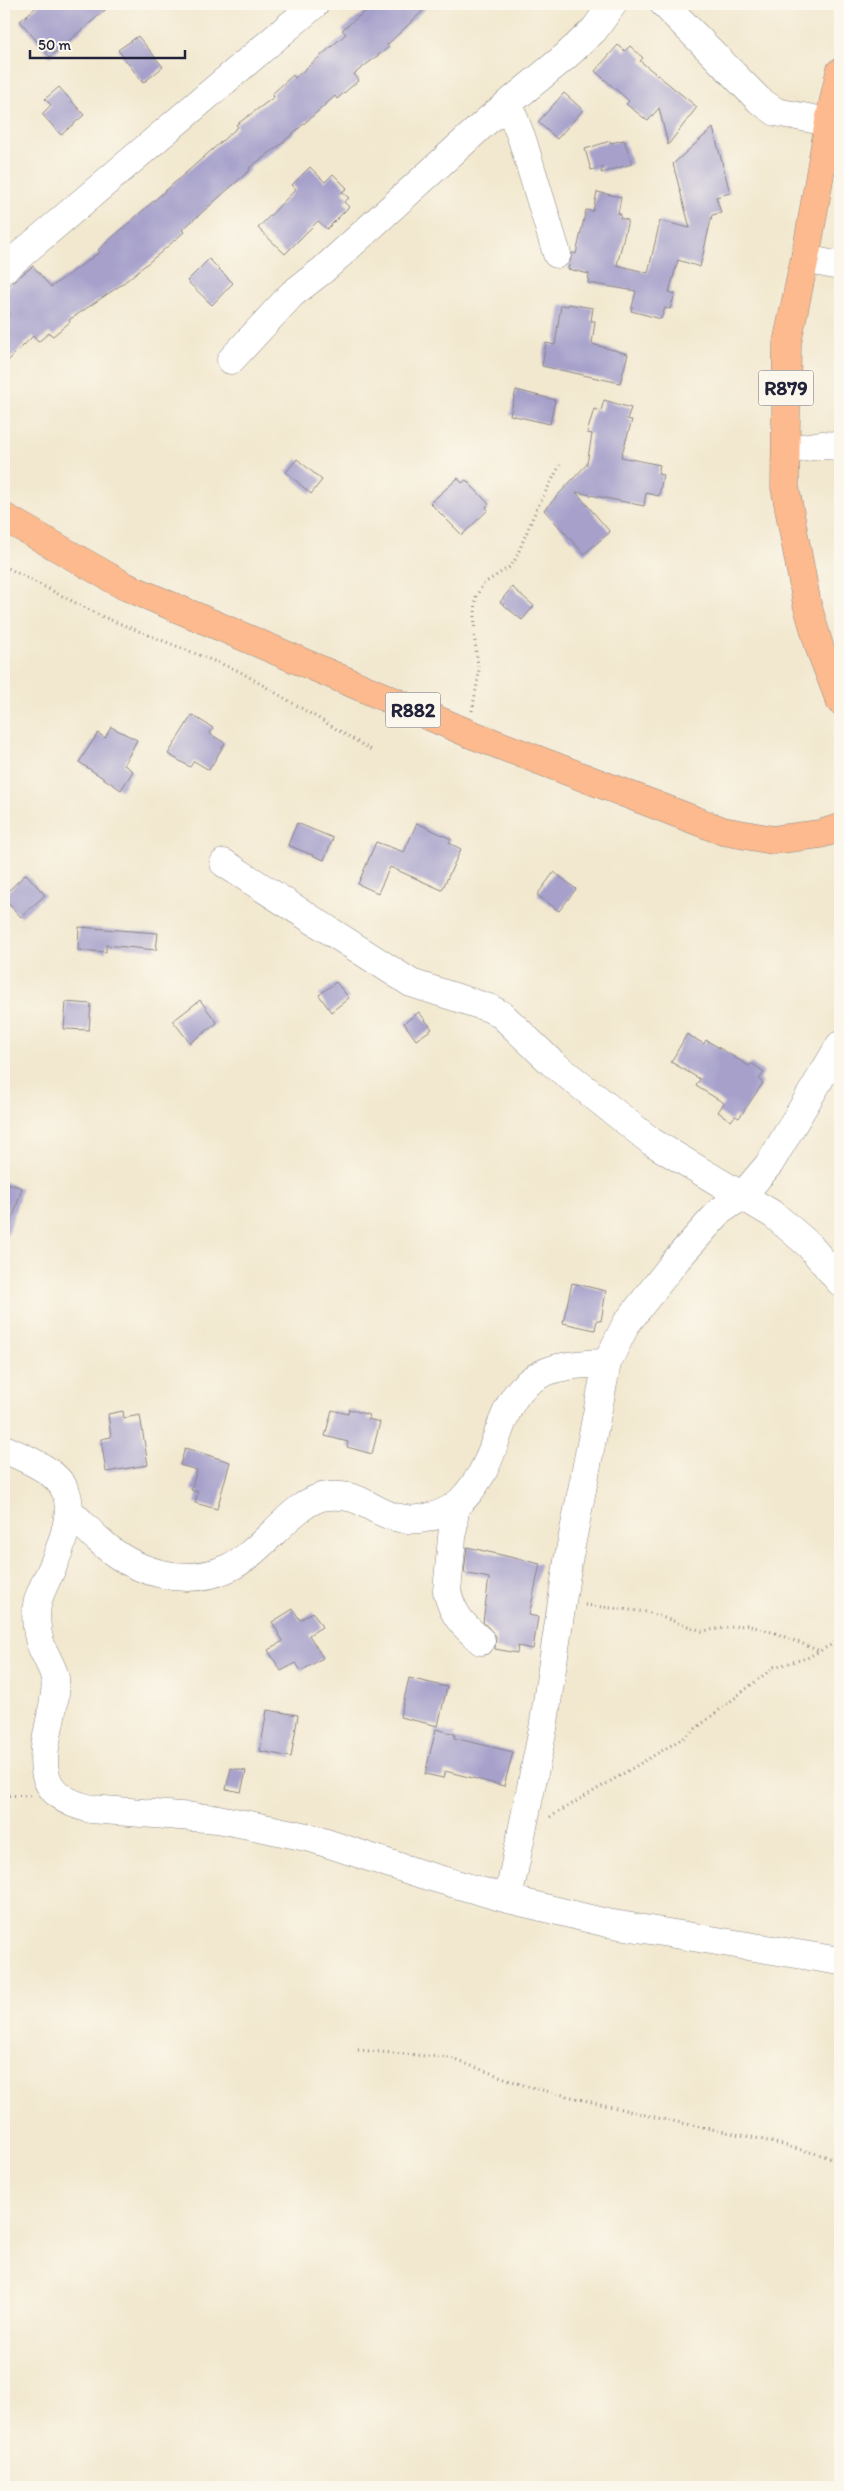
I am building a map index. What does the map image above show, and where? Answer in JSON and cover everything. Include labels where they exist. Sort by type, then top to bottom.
[{"type":"main road","name":"R879","points":[[840,72],[787,343],[785,487],[806,604],[820,650],[840,701]]},
{"type":"main road","name":"R882","points":[[4,517],[126,586],[468,733],[723,831],[773,840],[820,834],[840,828]]},
{"type":"street","points":[[4,269],[315,4]]},
{"type":"street","points":[[231,360],[292,294],[323,270],[508,103],[566,56],[594,30],[613,4]]},
{"type":"street","points":[[664,4],[760,100],[776,112],[829,122]]},
{"type":"street","points":[[508,103],[527,156],[557,254]]},
{"type":"street","points":[[805,258],[840,266]]},
{"type":"street","points":[[786,450],[822,445],[840,446]]},
{"type":"street","points":[[224,863],[411,983],[489,1008],[502,1015],[551,1062],[634,1130],[774,1215],[809,1245],[840,1282]]},
{"type":"street","points":[[508,1899],[543,1729],[562,1602],[607,1363],[626,1324],[678,1259],[720,1211],[742,1196],[770,1163],[840,1045]]},
{"type":"street","points":[[69,1511],[99,1541],[119,1556],[141,1568],[180,1577],[213,1574],[238,1564],[303,1507],[326,1496],[344,1496],[364,1501],[396,1518],[416,1520],[435,1515],[455,1506],[469,1494],[486,1464],[513,1400],[527,1383],[539,1374],[572,1364],[607,1363]]},
{"type":"street","points":[[4,1449],[38,1464],[58,1478],[67,1494],[69,1511],[58,1553],[37,1604],[36,1621],[42,1648],[55,1678],[56,1693],[44,1764],[47,1780],[58,1796],[75,1805],[91,1809],[218,1819],[311,1838],[421,1874],[508,1899],[657,1933],[840,1961]]},
{"type":"street","points":[[455,1506],[448,1591],[450,1604],[460,1622],[482,1641]]},
{"type":"path","points":[[468,733],[478,673],[474,634],[476,597],[483,584],[511,566],[536,510],[560,464]]},
{"type":"path","points":[[4,566],[101,616],[239,671],[373,751]]},
{"type":"path","points":[[562,1602],[647,1612],[702,1631],[747,1625],[775,1633],[820,1651]]},
{"type":"path","points":[[523,1833],[685,1737],[774,1667],[807,1658],[840,1640]]},
{"type":"path","points":[[358,2050],[450,2058],[526,2086],[658,2118],[760,2138],[840,2160]]},
{"type":"building","points":[[40,4],[112,4],[50,57],[20,21]]},
{"type":"building","points":[[374,4],[430,4],[387,45],[389,47],[354,74],[359,80],[337,99],[335,96],[279,146],[249,168],[250,170],[182,230],[184,232],[160,253],[121,285],[69,320],[70,322],[53,336],[49,333],[38,342],[33,336],[4,365],[4,321],[10,314],[4,305],[4,289],[33,266],[51,287],[100,252],[98,250],[238,127],[236,125],[274,97],[272,94],[293,75],[295,78],[346,34],[342,30]]},
{"type":"building","points":[[138,36],[163,67],[143,83],[118,50]]},
{"type":"building","points":[[618,45],[625,51],[630,46],[643,58],[640,61],[697,107],[668,145],[659,108],[648,121],[626,104],[629,101],[595,71]]},
{"type":"building","points":[[59,87],[84,115],[61,135],[42,114],[51,105],[45,99]]},
{"type":"building","points":[[564,93],[583,110],[557,139],[538,122]]},
{"type":"building","points":[[713,128],[730,193],[716,197],[721,213],[712,215],[700,267],[678,260],[669,292],[675,294],[670,309],[665,308],[661,319],[631,311],[636,291],[588,283],[589,274],[568,269],[572,253],[576,254],[586,210],[593,211],[597,192],[621,197],[618,214],[621,214],[620,218],[628,220],[617,265],[648,273],[660,221],[690,228],[673,164]]},
{"type":"building","points":[[624,140],[632,164],[601,173],[603,166],[591,170],[585,149],[610,141],[611,143]]},
{"type":"building","points":[[310,167],[325,182],[333,174],[347,188],[342,192],[349,198],[344,202],[349,207],[327,229],[318,221],[285,254],[258,228],[296,189],[292,185]]},
{"type":"building","points":[[209,259],[233,283],[212,305],[187,281]]},
{"type":"building","points":[[568,304],[593,308],[591,321],[595,321],[592,344],[628,354],[620,383],[542,366],[546,343],[555,345],[561,305],[568,306]]},
{"type":"building","points":[[516,390],[555,400],[550,424],[510,415]]},
{"type":"building","points":[[604,400],[631,408],[627,419],[632,420],[621,457],[660,465],[658,474],[663,475],[659,496],[646,493],[644,506],[576,492],[610,532],[584,554],[544,510],[587,464],[592,434],[587,433],[594,409],[601,411]]},
{"type":"building","points":[[297,459],[322,480],[311,494],[286,472]]},
{"type":"building","points":[[458,478],[462,483],[466,480],[489,504],[486,507],[488,510],[462,535],[430,503]]},
{"type":"building","points":[[512,587],[534,606],[522,620],[500,602]]},
{"type":"building","points":[[192,715],[213,728],[210,734],[225,743],[209,770],[194,761],[190,767],[168,754]]},
{"type":"building","points":[[111,727],[137,740],[124,765],[133,771],[121,790],[79,762],[98,733],[105,738]]},
{"type":"building","points":[[297,823],[333,838],[324,860],[288,845]]},
{"type":"building","points":[[417,823],[451,839],[449,843],[461,849],[442,890],[390,867],[378,893],[358,884],[376,842],[404,852]]},
{"type":"building","points":[[554,872],[576,889],[559,911],[537,895]]},
{"type":"building","points":[[26,874],[45,895],[21,917],[4,899],[4,895]]},
{"type":"building","points":[[79,927],[158,933],[156,950],[106,945],[106,952],[78,950]]},
{"type":"building","points":[[336,982],[349,998],[331,1012],[319,995]]},
{"type":"building","points":[[200,1000],[217,1023],[190,1043],[173,1021]]},
{"type":"building","points":[[66,1002],[91,1004],[89,1030],[64,1029]]},
{"type":"building","points":[[419,1012],[432,1029],[416,1040],[404,1023]]},
{"type":"building","points":[[687,1034],[704,1044],[706,1040],[749,1066],[751,1063],[764,1072],[759,1080],[763,1083],[739,1118],[735,1116],[731,1121],[718,1112],[724,1103],[696,1086],[700,1079],[671,1062]]},
{"type":"building","points":[[4,1182],[22,1188],[8,1234],[4,1234]]},
{"type":"building","points":[[572,1283],[606,1291],[601,1321],[597,1320],[595,1330],[563,1323]]},
{"type":"building","points":[[349,1409],[369,1415],[368,1419],[380,1422],[372,1454],[347,1447],[348,1442],[325,1436],[332,1410],[348,1414]]},
{"type":"building","points":[[123,1411],[124,1418],[140,1415],[148,1465],[106,1472],[101,1439],[111,1437],[108,1414]]},
{"type":"building","points":[[185,1448],[230,1462],[217,1509],[195,1503],[198,1492],[191,1490],[197,1470],[180,1465]]},
{"type":"building","points":[[467,1547],[540,1564],[529,1615],[538,1617],[533,1649],[518,1646],[517,1653],[495,1649],[496,1636],[483,1622],[489,1578],[464,1573]]},
{"type":"building","points":[[293,1609],[300,1620],[313,1612],[322,1627],[309,1635],[323,1658],[301,1671],[296,1663],[281,1671],[268,1650],[283,1641],[272,1622]]},
{"type":"building","points":[[409,1678],[447,1687],[438,1726],[400,1717]]},
{"type":"building","points":[[267,1710],[298,1715],[291,1757],[260,1751]]},
{"type":"building","points":[[436,1729],[455,1734],[454,1738],[513,1752],[504,1786],[445,1771],[443,1778],[425,1774]]},
{"type":"building","points":[[231,1768],[246,1771],[241,1792],[226,1789]]}]
